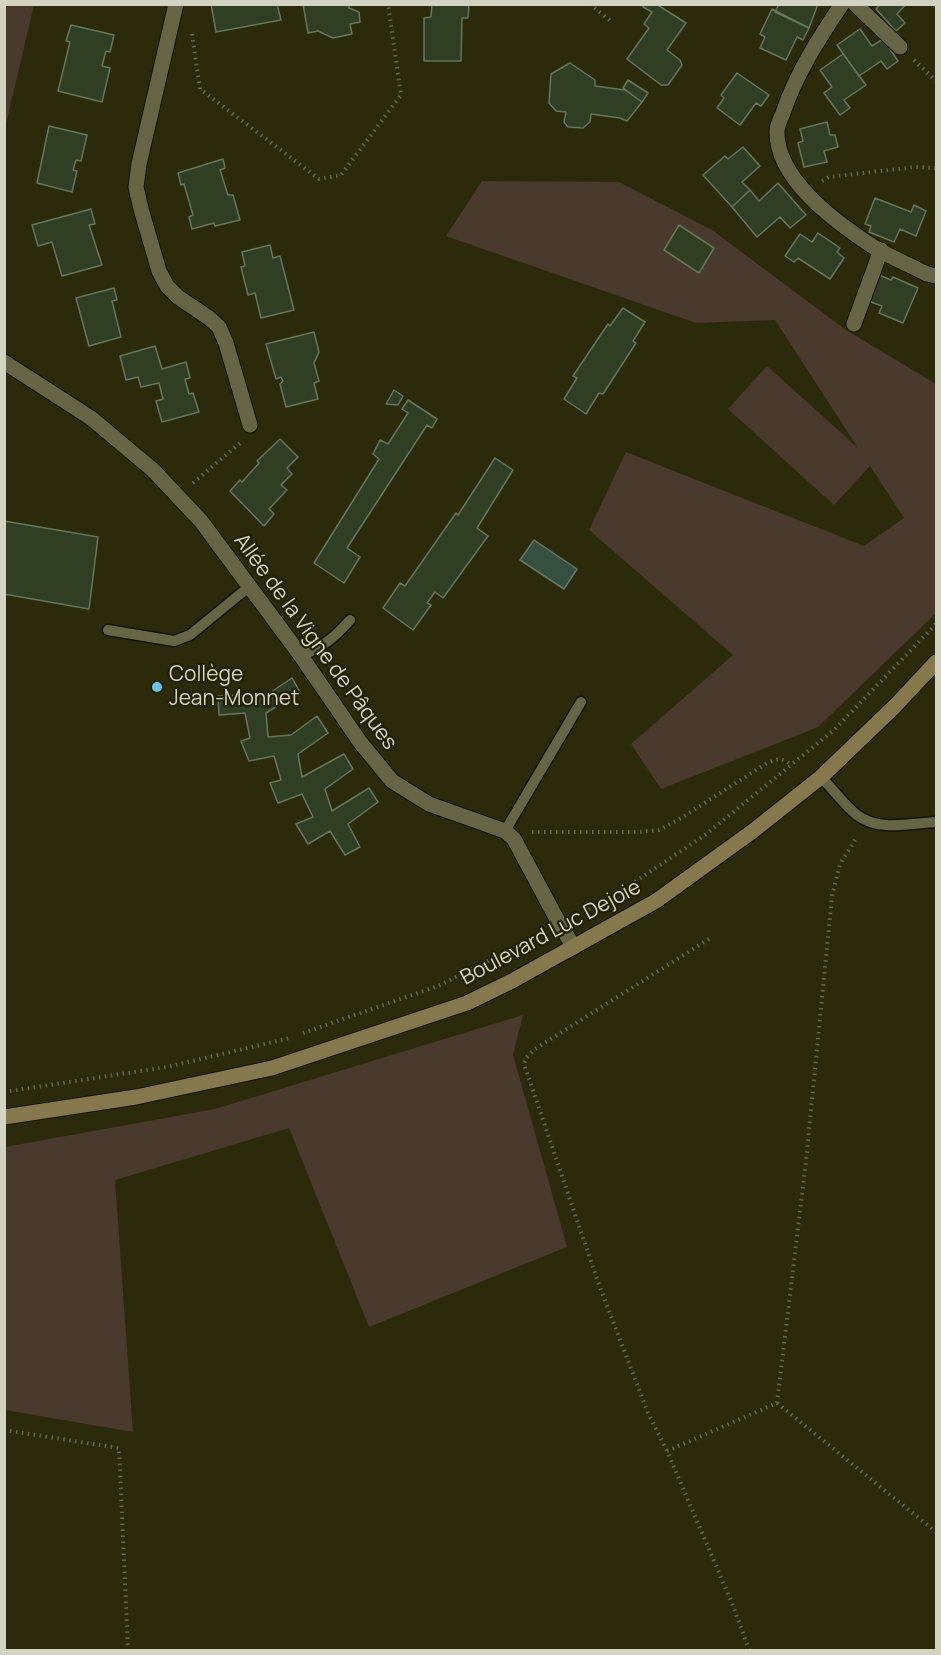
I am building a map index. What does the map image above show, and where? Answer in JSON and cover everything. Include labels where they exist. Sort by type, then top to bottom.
[{"type":"main road","name":"Boulevard Luc Dejoie","points":[[4,1116],[136,1097],[272,1068],[466,1003],[512,981],[656,901],[753,831],[820,777],[895,706],[936,662]]},
{"type":"street","points":[[176,4],[139,164],[136,187],[159,271],[173,292],[219,327],[226,343],[250,425]]},
{"type":"street","points":[[842,4],[818,41],[788,97],[777,129],[781,153],[791,176],[832,217],[880,250],[936,276]]},
{"type":"street","points":[[855,4],[900,47]]},
{"type":"street","points":[[854,324],[880,250]]},
{"type":"street","name":"Allée de la Vigne de Pâques","points":[[4,362],[91,418],[153,470],[201,521],[301,656],[360,742],[392,781],[429,804],[510,835]]},
{"type":"street","points":[[510,835],[574,947]]},
{"type":"lane","points":[[108,630],[174,641],[190,635],[250,586]]},
{"type":"lane","points":[[301,656],[333,639],[351,620]]},
{"type":"lane","points":[[510,835],[581,702]]},
{"type":"lane","points":[[820,777],[856,815],[868,822],[880,825],[936,822]]},
{"type":"path","points":[[191,30],[200,89],[320,179],[341,175],[401,95],[388,4]]},
{"type":"path","points":[[590,4],[613,23]]},
{"type":"path","points":[[900,47],[936,81]]},
{"type":"path","points":[[806,191],[829,177],[915,167],[936,168]]},
{"type":"path","points":[[177,496],[245,439],[250,425]]},
{"type":"path","points":[[587,910],[624,889],[705,835],[834,730],[936,624]]},
{"type":"path","points":[[510,835],[531,832],[659,830],[767,764],[777,759],[784,759],[790,764]]},
{"type":"path","points":[[777,1403],[806,1161],[832,896],[840,864],[868,822]]},
{"type":"path","points":[[301,1034],[438,986],[538,936]]},
{"type":"path","points":[[709,939],[535,1049],[526,1058],[524,1064],[598,1282],[648,1413],[667,1450],[750,1650]]},
{"type":"path","points":[[4,1092],[167,1067],[291,1037]]},
{"type":"path","points":[[667,1450],[777,1403]]},
{"type":"path","points":[[777,1403],[936,1532]]},
{"type":"path","points":[[4,1430],[119,1448],[128,1650]]},
{"type":"shaded area","points":[[4,5],[34,5],[5,128]]},
{"type":"shaded area","points":[[482,181],[619,182],[712,230],[846,330],[936,384],[936,613],[818,727],[661,789],[631,744],[733,655],[589,530],[626,452],[864,546],[904,518],[870,466],[834,505],[728,409],[767,366],[858,448],[775,320],[696,323],[446,236]]},
{"type":"shaded area","points":[[534,540],[577,569],[564,589],[520,560]]},
{"type":"shaded area","points":[[523,1015],[513,1055],[567,1247],[369,1327],[289,1128],[115,1180],[133,1432],[5,1410],[5,1147],[215,1109]]},
{"type":"building","points":[[211,4],[277,4],[281,20],[216,32]]},
{"type":"building","points":[[303,4],[349,4],[349,8],[359,12],[360,22],[350,24],[352,34],[333,38],[318,31],[308,33]]},
{"type":"building","points":[[432,4],[469,4],[468,18],[462,18],[461,61],[424,61],[424,18],[431,17]]},
{"type":"building","points":[[645,4],[656,4],[686,23],[667,50],[680,60],[682,65],[668,85],[661,85],[627,59],[649,28],[644,24],[652,12],[643,7]]},
{"type":"building","points":[[779,4],[818,4],[809,28],[775,12]]},
{"type":"building","points":[[880,4],[906,4],[897,14],[905,23],[896,31],[876,9]]},
{"type":"building","points":[[772,9],[809,28],[803,40],[797,37],[786,60],[760,48],[765,37],[760,34]]},
{"type":"building","points":[[71,25],[114,35],[110,52],[106,51],[102,66],[110,68],[102,102],[58,91],[70,42],[66,41]]},
{"type":"building","points":[[860,29],[872,46],[883,39],[898,61],[887,69],[881,61],[859,76],[837,45]]},
{"type":"building","points":[[843,54],[866,85],[844,100],[850,108],[840,115],[824,93],[832,87],[820,70]]},
{"type":"building","points":[[570,63],[595,80],[595,86],[625,90],[642,102],[627,121],[591,114],[590,122],[583,128],[568,127],[564,122],[566,112],[556,111],[549,103],[551,74]]},
{"type":"building","points":[[737,73],[769,95],[761,106],[756,103],[740,125],[717,108],[724,98],[721,95]]},
{"type":"building","points":[[628,80],[648,93],[642,102],[623,88]]},
{"type":"building","points":[[827,122],[830,135],[835,135],[838,147],[824,151],[827,162],[804,167],[798,143],[803,141],[800,129]]},
{"type":"building","points":[[49,126],[87,135],[81,161],[76,160],[73,170],[77,171],[72,192],[37,183]]},
{"type":"building","points":[[743,147],[760,166],[742,182],[750,190],[732,207],[703,175],[725,156],[728,159]]},
{"type":"building","points":[[223,159],[225,168],[220,170],[228,195],[233,195],[240,220],[215,226],[214,223],[192,229],[189,217],[193,215],[184,184],[181,185],[178,173]]},
{"type":"building","points":[[778,183],[806,215],[790,228],[780,217],[757,237],[732,207],[750,190],[759,201]]},
{"type":"building","points":[[875,198],[911,212],[914,205],[926,211],[916,236],[900,229],[894,242],[869,232],[871,226],[865,224]]},
{"type":"building","points":[[91,209],[95,224],[89,225],[102,265],[62,276],[52,242],[38,246],[32,225]]},
{"type":"building","points":[[679,225],[714,248],[699,273],[664,250]]},
{"type":"building","points":[[818,233],[840,248],[837,252],[844,258],[830,279],[798,258],[794,262],[785,256],[800,234],[812,242]]},
{"type":"building","points":[[270,245],[273,258],[280,256],[294,310],[261,318],[255,293],[248,295],[241,267],[245,266],[242,252]]},
{"type":"building","points":[[879,275],[891,280],[893,277],[918,288],[903,323],[879,313],[882,306],[868,301]]},
{"type":"building","points":[[114,288],[117,300],[112,301],[121,337],[89,346],[76,298]]},
{"type":"building","points":[[623,308],[645,322],[633,341],[636,343],[603,394],[599,393],[586,414],[564,399],[577,378],[573,376],[608,324],[610,326]]},
{"type":"building","points":[[314,332],[319,352],[314,363],[319,381],[314,383],[318,399],[286,407],[280,384],[283,381],[281,377],[276,379],[266,344]]},
{"type":"building","points":[[155,346],[162,369],[186,362],[190,378],[185,379],[189,394],[193,393],[199,412],[162,422],[156,401],[163,399],[159,383],[141,387],[138,377],[126,380],[120,356]]},
{"type":"building","points":[[394,390],[403,396],[398,405],[386,404]]},
{"type":"building","points":[[408,400],[437,419],[432,428],[427,425],[347,548],[360,557],[344,583],[314,563],[379,459],[373,454],[380,440],[388,444],[408,413],[402,409]]},
{"type":"building","points":[[280,439],[298,457],[287,468],[292,474],[281,485],[287,490],[269,509],[274,514],[264,526],[230,491],[240,480],[242,482],[259,463],[257,461]]},
{"type":"building","points":[[495,458],[513,470],[477,528],[488,536],[443,598],[435,592],[427,603],[431,605],[413,630],[383,608],[400,583],[405,586],[456,513],[458,515]]},
{"type":"building","points":[[4,521],[98,537],[89,609],[4,594]]},
{"type":"building","points":[[292,678],[300,692],[266,713],[268,737],[291,735],[317,716],[328,733],[298,754],[302,777],[344,754],[353,769],[325,789],[332,811],[369,788],[378,802],[348,824],[360,847],[345,855],[330,831],[308,844],[296,824],[313,817],[302,794],[278,803],[270,783],[281,780],[274,756],[249,761],[241,741],[250,738],[245,713],[219,715],[218,696],[268,694]]},
{"type":"place","name":"Collège Jean-Monnet","points":[[157,687]]}]
